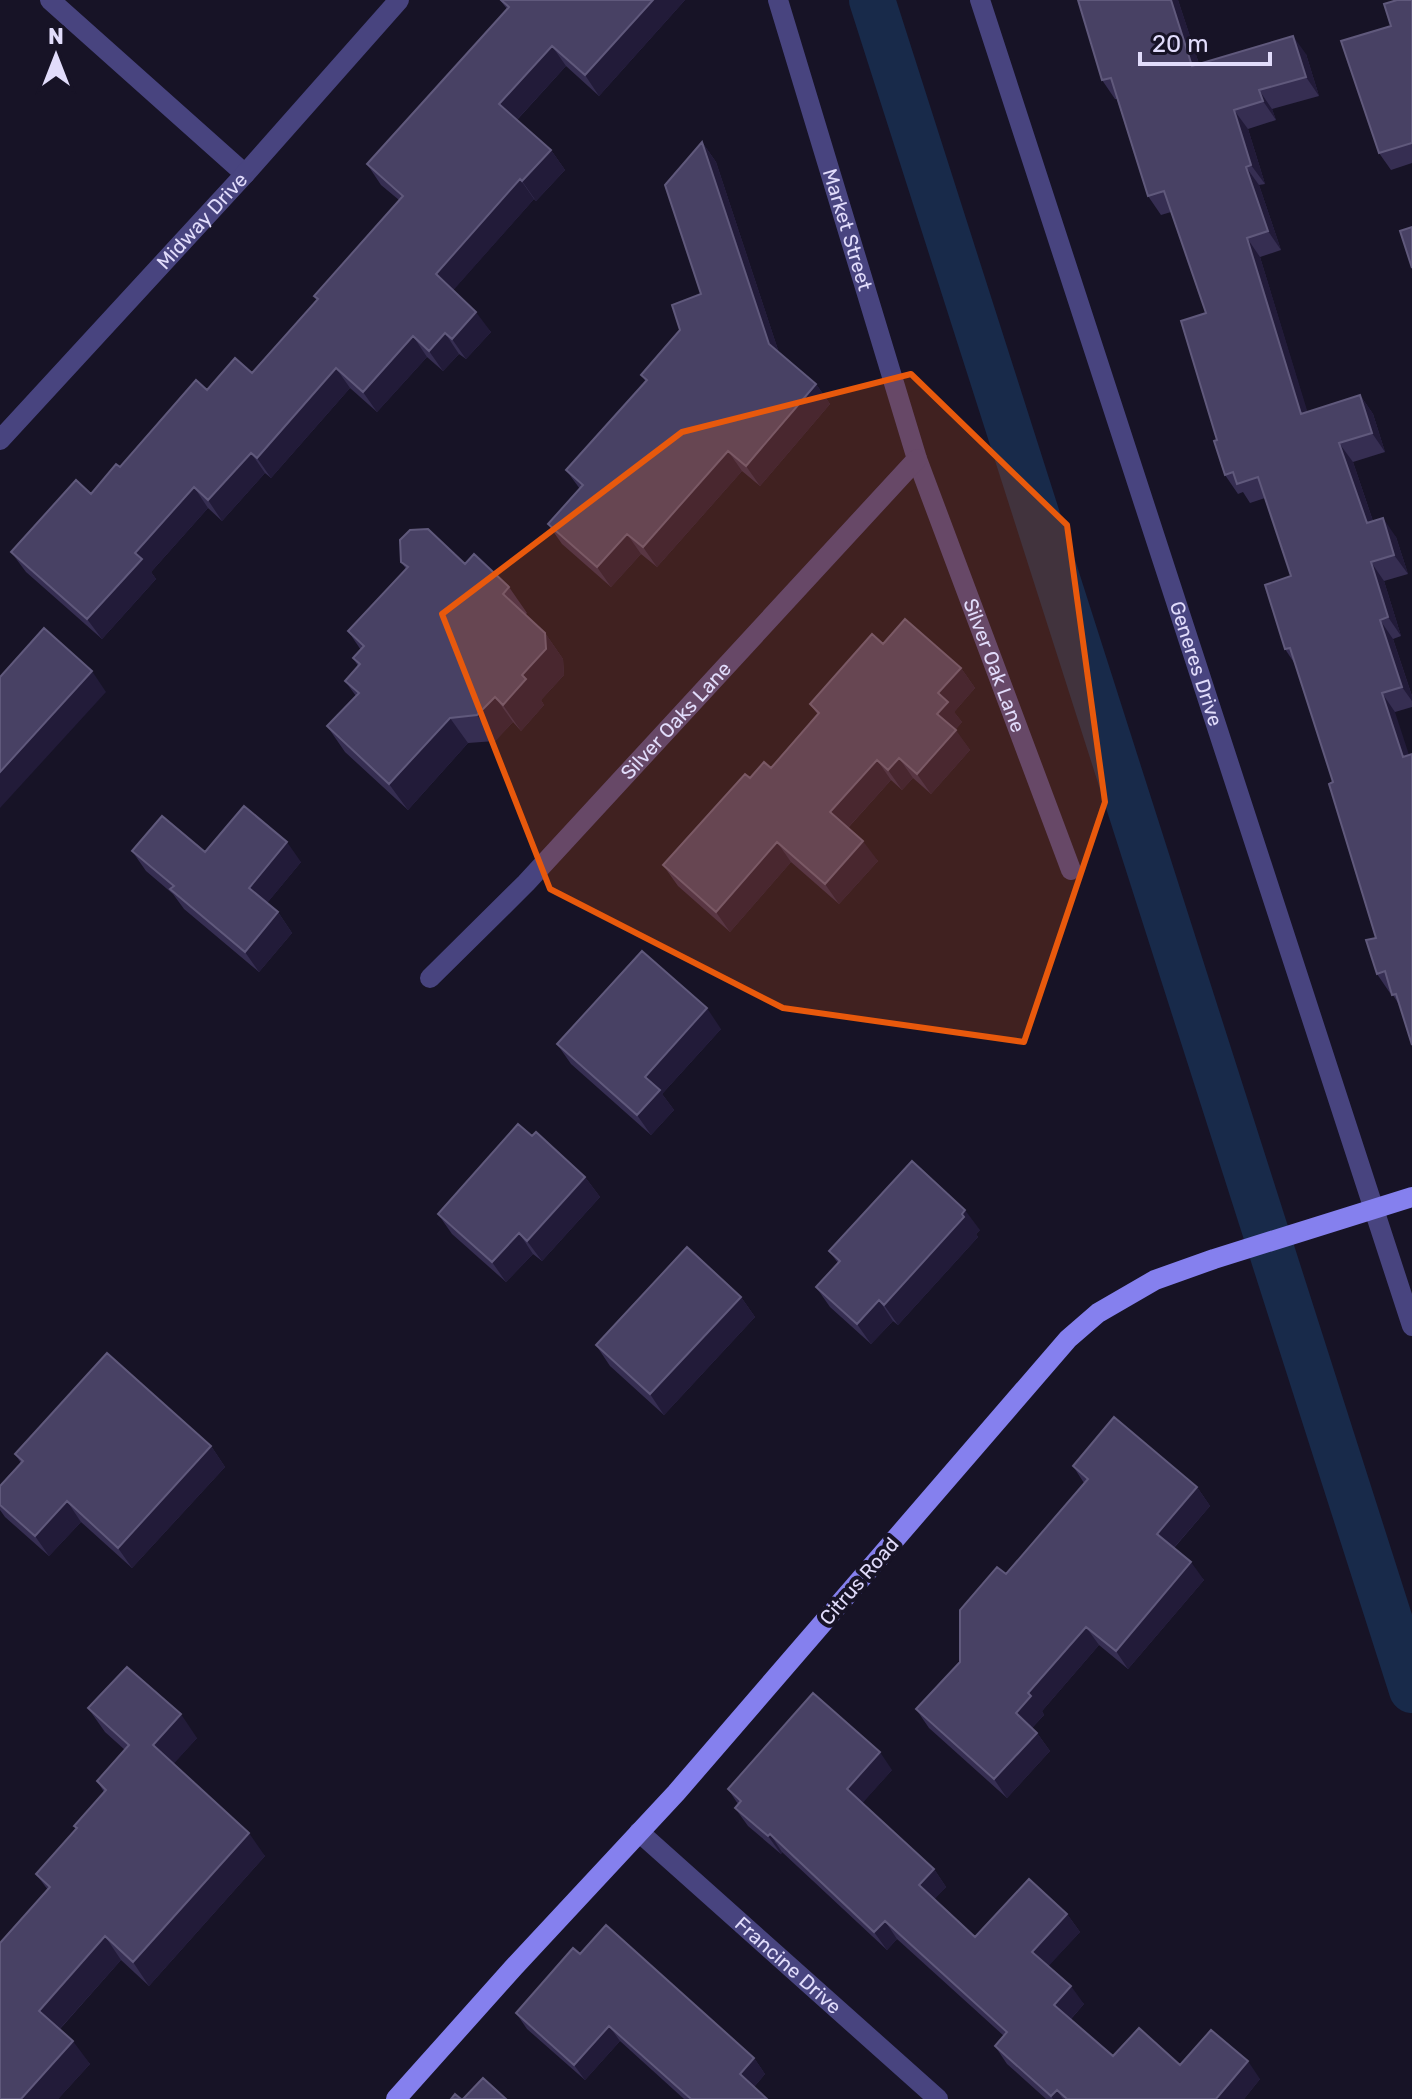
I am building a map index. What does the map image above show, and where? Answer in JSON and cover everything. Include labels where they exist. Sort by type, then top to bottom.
[{"type":"street","points":[[50,0],[245,174]]},
{"type":"street","name":"Midway Drive","points":[[0,440],[245,174],[399,0]]},
{"type":"street","name":"Market Street","points":[[778,0],[917,459]]},
{"type":"street","name":"Generes Drive","points":[[980,0],[1412,1326]]},
{"type":"street","name":"Silver Oak Lane","points":[[917,459],[1071,870]]},
{"type":"street","name":"Silver Oaks Lane","points":[[430,978],[526,883],[917,459]]},
{"type":"street","name":"Citrus Road","points":[[396,2099],[687,1781],[1068,1339],[1098,1313],[1155,1280],[1412,1197]]},
{"type":"street","name":"Francine Drive","points":[[639,1832],[938,2099]]},
{"type":"highlighted area","points":[[911,374],[1067,525],[1105,802],[1024,1042],[783,1008],[550,889],[442,614],[682,432]]},
{"type":"building","points":[[501,0],[653,0],[585,75],[552,46],[499,104],[551,150],[522,181],[520,179],[436,274],[476,312],[452,339],[445,333],[429,351],[413,336],[363,392],[336,368],[257,458],[251,453],[208,500],[194,487],[135,553],[142,559],[87,619],[11,552],[76,480],[91,494],[116,464],[120,467],[196,380],[207,390],[235,358],[252,373],[318,299],[314,296],[403,196],[367,164],[509,7]]},
{"type":"building","points":[[1078,0],[1171,0],[1192,66],[1293,36],[1306,77],[1259,90],[1263,101],[1234,110],[1251,165],[1246,167],[1268,231],[1247,238],[1301,414],[1360,395],[1372,433],[1339,443],[1367,523],[1383,518],[1394,555],[1371,562],[1388,617],[1380,620],[1402,687],[1382,693],[1403,757],[1412,754],[1412,1045],[1396,994],[1392,995],[1385,971],[1377,974],[1366,940],[1376,938],[1329,784],[1333,782],[1290,648],[1285,649],[1265,585],[1291,576],[1258,477],[1237,484],[1233,472],[1225,475],[1181,321],[1206,313],[1164,191],[1148,196],[1111,78],[1102,80]]},
{"type":"building","points":[[1412,0],[1412,143],[1379,153],[1341,41],[1391,26],[1384,4]]},
{"type":"building","points":[[702,142],[769,344],[816,384],[746,466],[728,451],[643,547],[627,534],[597,567],[548,524],[583,485],[566,470],[647,380],[641,375],[680,330],[672,305],[701,294],[665,185]]},
{"type":"building","points":[[1412,227],[1412,268],[1400,231]]},
{"type":"building","points":[[428,529],[465,564],[474,554],[509,587],[503,594],[545,633],[546,649],[522,675],[526,679],[503,705],[495,697],[477,715],[450,718],[389,784],[327,726],[359,693],[345,681],[360,664],[353,658],[364,646],[348,631],[408,567],[401,562],[400,540],[410,530]]},
{"type":"building","points":[[905,619],[961,668],[938,693],[948,702],[937,714],[956,730],[917,774],[899,758],[888,770],[877,760],[830,812],[863,841],[825,884],[777,842],[716,912],[663,865],[745,774],[750,778],[764,762],[771,768],[819,713],[810,704],[872,634],[883,644]]},
{"type":"building","points":[[44,628],[92,671],[0,772],[0,677]]},
{"type":"building","points":[[244,806],[287,842],[249,888],[278,912],[245,952],[170,889],[174,886],[132,851],[162,816],[205,852]]},
{"type":"building","points":[[642,951],[707,1008],[645,1077],[660,1090],[637,1115],[557,1044]]},
{"type":"building","points":[[518,1124],[532,1136],[536,1132],[585,1177],[527,1241],[519,1233],[492,1262],[438,1214]]},
{"type":"building","points":[[912,1161],[965,1210],[962,1214],[964,1217],[884,1305],[879,1300],[857,1324],[816,1287],[840,1261],[829,1251]]},
{"type":"building","points":[[687,1247],[741,1297],[650,1394],[596,1345]]},
{"type":"building","points":[[107,1353],[211,1446],[118,1548],[67,1501],[35,1536],[0,1505],[0,1486],[23,1461],[15,1454]]},
{"type":"building","points":[[1114,1417],[1197,1487],[1157,1534],[1191,1562],[1116,1651],[1086,1627],[1028,1693],[1031,1696],[1016,1713],[1037,1733],[994,1779],[916,1709],[960,1662],[960,1610],[997,1567],[1006,1574],[1088,1479],[1073,1466]]},
{"type":"building","points":[[127,1667],[181,1714],[153,1745],[249,1833],[133,1962],[105,1936],[39,2011],[73,2041],[21,2099],[0,2099],[0,1943],[50,1887],[36,1874],[106,1790],[97,1781],[129,1745],[88,1708]]},
{"type":"building","points":[[813,1693],[880,1752],[847,1789],[934,1869],[919,1885],[975,1937],[1029,1879],[1067,1914],[1032,1952],[1071,1986],[1054,2005],[1113,2056],[1139,2028],[1180,2065],[1211,2030],[1248,2061],[1216,2099],[1067,2099],[1057,2090],[1051,2096],[995,2046],[1007,2032],[885,1921],[874,1932],[770,1834],[768,1836],[735,1808],[741,1801],[728,1789]]},
{"type":"building","points":[[606,1925],[754,2058],[740,2074],[767,2099],[691,2099],[609,2026],[574,2065],[516,2013],[573,1948],[580,1954]]},
{"type":"building","points":[[483,2078],[506,2099],[463,2099]]},
{"type":"waterway","points":[[872,0],[1412,1690]]}]
